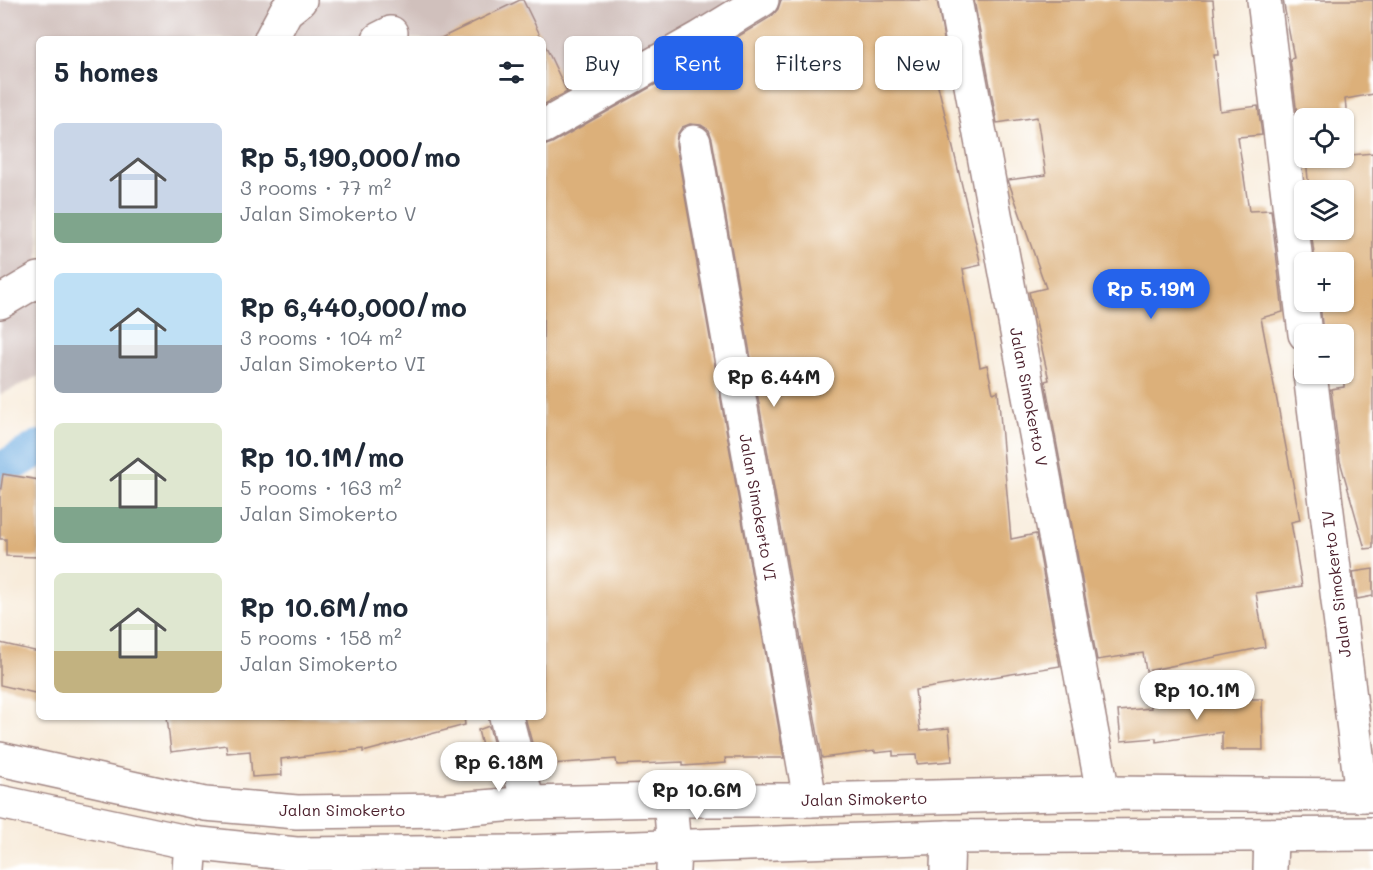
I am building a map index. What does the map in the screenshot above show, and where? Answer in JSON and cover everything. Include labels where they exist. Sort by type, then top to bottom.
[{"type":"main road","points":[[273,36],[286,11],[300,0]]},
{"type":"main road","points":[[546,125],[709,33],[762,0]]},
{"type":"main road","name":"Jalan Simokerto V","points":[[955,0],[1103,793]]},
{"type":"main road","points":[[1264,0],[1304,324]]},
{"type":"main road","name":"Jalan Simokerto VI","points":[[693,142],[810,800]]},
{"type":"main road","points":[[0,302],[36,281]]},
{"type":"main road","name":"Jalan Simokerto IV","points":[[1311,384],[1367,795]]},
{"type":"main road","points":[[507,720],[528,803]]},
{"type":"main road","name":"Jalan Simokerto","points":[[0,759],[205,804],[297,812],[447,810],[528,803],[810,800],[1103,793],[1367,795]]},
{"type":"main road","points":[[670,800],[674,859]]},
{"type":"main road","points":[[0,802],[190,856],[296,854],[674,859],[948,837],[1373,834]]},
{"type":"main road","points":[[1270,870],[1271,836]]},
{"type":"main road","points":[[947,870],[948,837]]},
{"type":"shaded area","points":[[0,0],[768,0],[706,36],[654,36],[654,66],[642,73],[642,36],[564,36],[564,90],[613,90],[546,129],[546,36],[36,36],[36,377],[0,395]]},
{"type":"building","points":[[523,0],[541,36],[445,36]]},
{"type":"building","points":[[781,0],[937,0],[943,36],[875,36],[875,90],[939,90],[981,265],[963,269],[980,367],[987,365],[993,393],[998,391],[1011,539],[1036,534],[1060,666],[915,690],[920,731],[949,728],[952,761],[917,764],[916,755],[893,756],[893,751],[822,758],[712,139],[709,130],[701,125],[690,124],[682,127],[677,135],[676,145],[784,758],[725,758],[726,763],[683,766],[683,762],[617,765],[616,759],[538,765],[526,720],[546,720],[546,145],[654,85],[654,90],[743,90],[743,36],[739,36],[772,16]]},
{"type":"building","points":[[974,0],[1213,0],[1218,55],[1214,55],[1220,111],[1258,106],[1262,135],[1238,137],[1249,211],[1271,210],[1283,312],[1261,318],[1300,520],[1291,522],[1302,586],[1256,593],[1265,647],[1146,671],[1143,653],[1097,660],[1045,381],[1049,380],[1029,292],[1046,288],[1008,180],[1046,175],[1037,117],[997,123]]},
{"type":"building","points":[[1283,0],[1373,0],[1373,94],[1345,99],[1346,108],[1296,108],[1290,59],[1294,58]]},
{"type":"building","points":[[546,47],[564,90],[567,92],[546,103]]},
{"type":"building","points":[[1373,153],[1373,548],[1365,549],[1340,461],[1331,389],[1344,387],[1344,384],[1354,384],[1354,324],[1322,324],[1321,312],[1354,312],[1354,252],[1314,252],[1312,240],[1354,240],[1354,180],[1308,180],[1307,168],[1354,168],[1354,155]]},
{"type":"building","points":[[3,474],[36,480],[36,557],[6,556],[6,539],[0,539],[0,494]]},
{"type":"building","points":[[1373,569],[1373,596],[1357,599],[1353,572]]},
{"type":"building","points":[[0,643],[36,651],[36,693],[0,685]]},
{"type":"building","points":[[1150,699],[1262,699],[1263,750],[1222,750],[1222,732],[1156,742],[1156,738],[1121,741],[1118,711],[1151,708]]},
{"type":"building","points":[[167,720],[464,720],[465,725],[363,752],[363,749],[281,759],[282,775],[252,777],[250,751],[227,753],[226,745],[171,752]]},
{"type":"building","points":[[489,726],[500,768],[488,770],[478,730]]},
{"type":"waterway","points":[[0,471],[36,450]]}]
